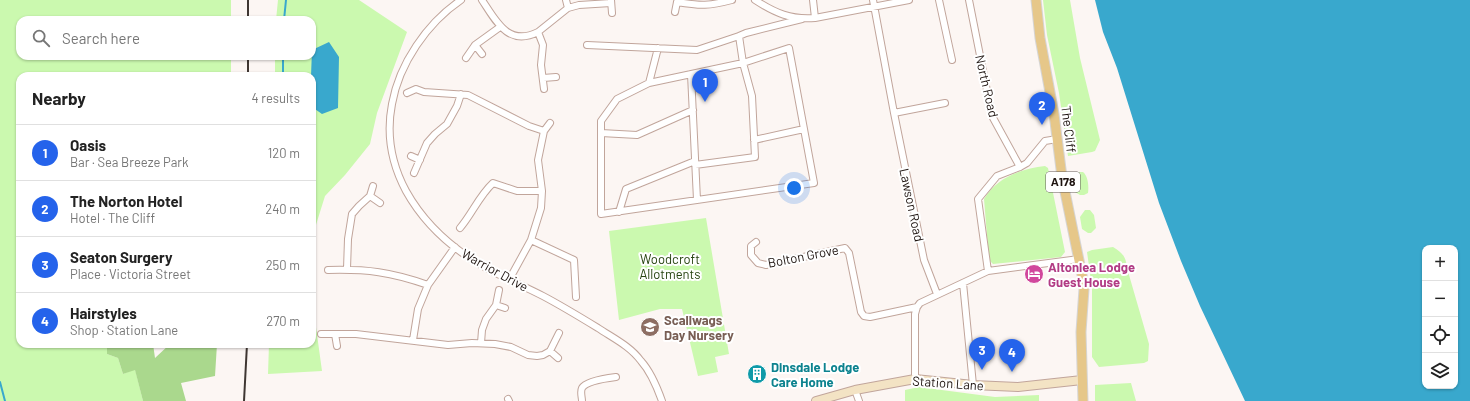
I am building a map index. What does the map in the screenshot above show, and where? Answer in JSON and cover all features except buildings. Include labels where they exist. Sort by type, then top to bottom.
[{"type":"main road","name":"The Cliff","points":[[1036,0],[1040,38],[1051,92],[1062,177],[1084,289],[1082,380]]},
{"type":"main road","name":"Station Lane","points":[[816,401],[855,390],[915,379],[972,385],[1018,387],[1082,380]]},
{"type":"main road","name":"A178","points":[[1082,380],[1083,401]]},
{"type":"street","name":"Warrior Drive","points":[[460,0],[442,15],[428,31],[406,65],[396,88],[392,100],[388,132],[392,155],[399,178],[413,204],[429,223],[468,258],[560,305],[627,346],[641,360],[653,378],[662,401]]},
{"type":"street","points":[[482,0],[500,27],[509,33],[521,36],[538,32],[568,8],[579,5],[611,2],[612,13]]},
{"type":"street","points":[[566,0],[568,8]]},
{"type":"street","points":[[675,12],[678,1],[701,6],[732,0]]},
{"type":"street","points":[[755,0],[772,11],[802,19]]},
{"type":"street","points":[[813,0],[815,18]]},
{"type":"street","points":[[587,45],[696,50],[746,33],[802,19],[815,18],[874,3],[909,0]]},
{"type":"street","points":[[939,0],[952,60]]},
{"type":"street","name":"North Road","points":[[969,0],[992,116],[1020,167]]},
{"type":"street","name":"Lawson Road","points":[[874,3],[894,113],[924,260],[937,294]]},
{"type":"street","points":[[466,58],[476,45],[500,27]]},
{"type":"street","points":[[538,32],[543,45],[541,65],[544,89]]},
{"type":"street","points":[[619,212],[626,189],[695,163],[755,157],[752,96],[743,63],[739,36]]},
{"type":"street","points":[[476,45],[482,54]]},
{"type":"street","points":[[649,84],[658,48]]},
{"type":"street","points":[[789,48],[814,184],[601,214],[601,121],[618,99],[649,84],[743,63],[789,48]]},
{"type":"street","points":[[691,74],[697,200]]},
{"type":"street","points":[[543,78],[556,77]]},
{"type":"street","points":[[407,93],[416,89],[424,92],[468,95],[529,126],[544,131]]},
{"type":"street","points":[[414,172],[427,144],[435,134],[447,124],[457,106],[461,94]]},
{"type":"street","points":[[894,113],[945,103]]},
{"type":"street","points":[[601,133],[637,135],[693,110]]},
{"type":"street","points":[[509,280],[531,240],[541,208],[542,192],[538,160],[544,131],[550,122]]},
{"type":"street","points":[[754,140],[804,129]]},
{"type":"street","points":[[988,271],[978,199],[997,176],[1027,163],[1045,141],[1058,140]]},
{"type":"street","points":[[411,156],[420,160]]},
{"type":"street","points":[[460,228],[485,191],[493,183],[517,192],[542,192]]},
{"type":"street","points":[[347,269],[349,225],[352,214],[370,196],[373,186]]},
{"type":"street","points":[[370,196],[380,203]]},
{"type":"street","points":[[531,240],[574,260],[576,297]]},
{"type":"street","name":"Bolton Grove","points":[[756,242],[751,246],[751,255],[758,263],[766,265],[845,248],[849,253],[861,312],[864,316],[870,317],[917,307]]},
{"type":"street","points":[[413,340],[418,309],[428,285],[454,247]]},
{"type":"street","points":[[915,379],[915,314],[920,303],[988,271],[1079,259]]},
{"type":"street","points":[[328,270],[347,269],[377,271],[404,276],[428,285]]},
{"type":"street","points":[[963,283],[972,385]]},
{"type":"street","points":[[482,342],[482,330],[486,319],[496,305],[499,290]]},
{"type":"street","points":[[496,305],[505,308]]},
{"type":"street","points":[[321,334],[356,334],[448,344],[482,342],[511,347],[528,355],[537,356],[543,355],[550,350],[559,333]]},
{"type":"street","points":[[336,334],[336,346]]},
{"type":"street","points":[[550,350],[558,358]]},
{"type":"street","points":[[582,401],[582,388],[588,383],[616,376]]},
{"type":"street","points":[[855,390],[859,401]]},
{"type":"green space","points":[[0,0],[231,0],[231,16],[16,16],[16,60],[231,60],[231,72],[16,72],[16,348],[107,348],[107,354],[118,358],[123,374],[135,369],[143,401],[0,401]]},
{"type":"green space","points":[[278,0],[359,0],[407,32],[377,113],[370,144],[345,175],[325,196],[316,225],[316,72],[275,72],[275,60],[316,60],[316,16],[276,16]]},
{"type":"green space","points":[[1043,0],[1070,0],[1080,58],[1100,140],[1095,151],[1092,152],[1068,156],[1059,93],[1047,35]]},
{"type":"green space","points":[[1045,166],[1048,168],[1065,252],[1061,257],[993,264],[989,260],[984,199],[989,191],[1010,175],[1027,169]]},
{"type":"green space","points":[[1078,172],[1083,172],[1087,179],[1088,193],[1084,195],[1080,195],[1075,192],[1073,178]]},
{"type":"green space","points":[[1085,210],[1090,210],[1094,215],[1096,228],[1091,233],[1088,233],[1082,229],[1080,217]]},
{"type":"green space","name":"Woodcroft Allotments","points":[[706,218],[729,354],[715,357],[718,372],[698,376],[682,309],[660,309],[619,320],[609,231]]},
{"type":"green space","points":[[1113,247],[1122,253],[1126,261],[1149,344],[1148,361],[1144,363],[1099,367],[1092,357],[1092,288],[1087,252]]},
{"type":"green space","points":[[316,327],[322,371],[268,374],[269,348],[316,348]]},
{"type":"green space","points":[[107,348],[154,348],[155,358],[166,348],[217,348],[215,376],[181,383],[186,401],[143,401],[135,370],[123,374],[118,358],[107,354]]},
{"type":"green space","points":[[1131,383],[1136,401],[1095,401],[1095,385]]},
{"type":"green space","points":[[919,387],[995,397],[1039,395],[1039,401],[905,401],[905,390]]},
{"type":"water","points":[[1095,0],[1470,0],[1470,401],[1245,401],[1200,306],[1181,261],[1159,203],[1117,68],[1103,32]]},
{"type":"water","points":[[329,42],[339,57],[338,108],[322,114],[316,110],[316,72],[311,72],[312,60],[316,60],[316,48]]},
{"type":"waterway","points":[[284,16],[286,0]]},
{"type":"waterway","points":[[283,60],[283,72]]},
{"type":"waterway","points":[[0,382],[5,401]]},
{"type":"railway","points":[[248,0],[248,16]]},
{"type":"railway","points":[[248,60],[248,72]]},
{"type":"railway","points":[[244,401],[247,348]]},
{"type":"place","name":"Oasis","points":[[705,102]]},
{"type":"place","name":"The Norton Hotel","points":[[1042,125]]},
{"type":"place","name":"Altonlea Lodge Guest House","points":[[1034,274]]},
{"type":"place","name":"Scallwags Day Nursery","points":[[650,327]]},
{"type":"place","name":"Seaton Surgery","points":[[982,370]]},
{"type":"place","name":"Hairstyles","points":[[1012,372]]},
{"type":"place","name":"Dinsdale Lodge Care Home","points":[[757,374]]}]
